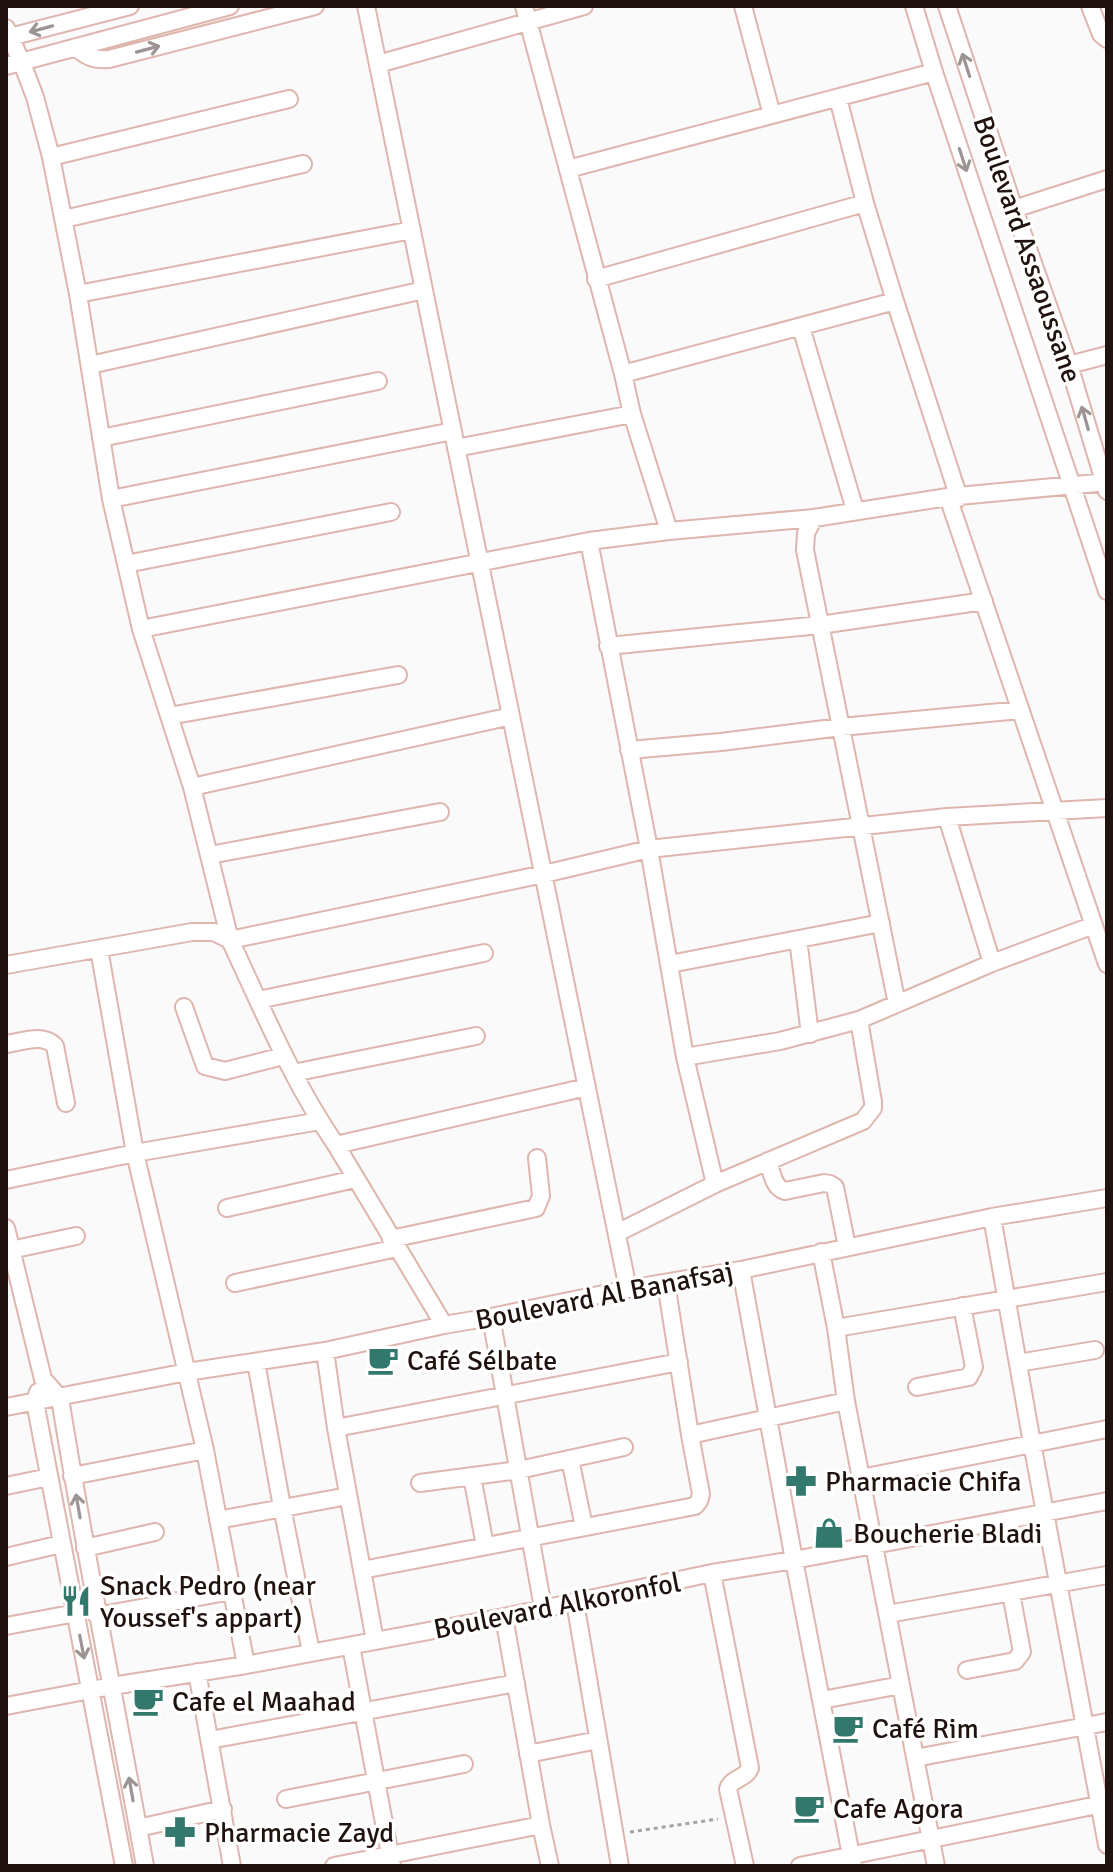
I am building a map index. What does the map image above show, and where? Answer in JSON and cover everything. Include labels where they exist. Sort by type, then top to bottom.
[{"type":"street","points":[[130,6],[7,35],[14,64],[35,97],[51,157],[78,294],[111,499],[141,629],[192,787],[230,940],[283,1056],[444,1325]]},
{"type":"street","points":[[14,64],[230,6]]},
{"type":"street","points":[[76,47],[92,59],[109,59],[315,6]]},
{"type":"street","points":[[366,6],[628,1289]]},
{"type":"street","points":[[378,64],[526,13],[584,6]]},
{"type":"street","points":[[743,6],[772,115]]},
{"type":"street","points":[[914,6],[1107,591]]},
{"type":"street","name":"Boulevard Assaoussane","points":[[947,6],[1069,365],[1106,486]]},
{"type":"street","points":[[1090,6],[1101,34],[1107,39]]},
{"type":"street","points":[[526,13],[632,414],[669,531]]},
{"type":"street","points":[[568,169],[934,72]]},
{"type":"street","points":[[838,98],[865,203],[984,601],[1107,964]]},
{"type":"street","points":[[51,157],[289,99]]},
{"type":"street","points":[[64,219],[303,164]]},
{"type":"street","points":[[1014,209],[1107,179]]},
{"type":"street","points":[[596,279],[865,203]]},
{"type":"street","points":[[78,294],[412,230]]},
{"type":"street","points":[[90,365],[424,290]]},
{"type":"street","points":[[623,374],[895,301]]},
{"type":"street","points":[[801,327],[855,510]]},
{"type":"street","points":[[1069,365],[1107,355]]},
{"type":"street","points":[[101,438],[378,381]]},
{"type":"street","points":[[111,499],[455,439],[632,414]]},
{"type":"street","points":[[141,629],[589,541],[814,518],[954,498],[1106,486]]},
{"type":"street","points":[[126,564],[391,512]]},
{"type":"street","points":[[814,518],[806,533],[805,550],[897,1004]]},
{"type":"street","points":[[589,541],[649,849],[685,1057],[715,1184]]},
{"type":"street","points":[[608,646],[820,625],[984,601]]},
{"type":"street","points":[[169,716],[398,675]]},
{"type":"street","points":[[629,750],[1020,710]]},
{"type":"street","points":[[192,787],[511,716]]},
{"type":"street","points":[[6,965],[192,932],[214,932],[230,940],[649,849],[947,817],[1107,808]]},
{"type":"street","points":[[210,855],[440,812]]},
{"type":"street","points":[[947,817],[992,963]]},
{"type":"street","points":[[670,964],[881,923]]},
{"type":"street","points":[[685,1057],[736,1050],[859,1020],[992,963],[1094,925]]},
{"type":"street","points":[[798,939],[810,1034]]},
{"type":"street","points":[[99,949],[135,1153],[205,1450],[246,1665]]},
{"type":"street","points":[[258,1000],[484,953]]},
{"type":"street","points":[[184,1007],[205,1066],[225,1071],[283,1056]]},
{"type":"street","points":[[617,1233],[715,1184],[863,1121],[873,1108],[873,1102],[859,1020]]},
{"type":"street","points":[[293,1073],[476,1036]]},
{"type":"street","points":[[6,1044],[45,1038],[51,1041],[55,1046],[66,1103]]},
{"type":"street","points":[[336,1145],[587,1087]]},
{"type":"street","points":[[6,1180],[135,1153],[320,1121]]},
{"type":"street","points":[[235,1283],[536,1208],[541,1196],[537,1158]]},
{"type":"street","points":[[768,1161],[780,1190],[824,1183],[835,1187],[847,1247]]},
{"type":"street","points":[[227,1208],[355,1179]]},
{"type":"street","name":"Boulevard Al Banafsaj","points":[[6,1407],[187,1372],[325,1351],[628,1289],[741,1270],[992,1217],[1107,1198]]},
{"type":"street","points":[[992,1217],[1058,1585],[1103,1804],[1107,1845]]},
{"type":"street","points":[[6,1228],[8,1251],[43,1379],[60,1398],[97,1616],[145,1866]]},
{"type":"street","points":[[8,1251],[76,1236]]},
{"type":"street","points":[[821,1252],[846,1401],[936,1866]]},
{"type":"street","points":[[741,1270],[852,1861]]},
{"type":"street","points":[[836,1328],[1107,1282]]},
{"type":"street","points":[[362,1570],[695,1506],[701,1494],[666,1283]]},
{"type":"street","points":[[917,1387],[969,1377],[972,1373],[974,1367],[962,1306]]},
{"type":"street","points":[[491,1317],[543,1608]]},
{"type":"street","points":[[1018,1363],[1095,1350]]},
{"type":"street","points":[[325,1351],[375,1641]]},
{"type":"street","points":[[256,1362],[311,1652]]},
{"type":"street","points":[[336,1428],[679,1362]]},
{"type":"street","points":[[43,1379],[35,1402],[124,1866]]},
{"type":"street","points":[[690,1435],[846,1401]]},
{"type":"street","points":[[861,1478],[1107,1429]]},
{"type":"street","points":[[420,1483],[519,1470],[624,1447]]},
{"type":"street","points":[[72,1476],[205,1450]]},
{"type":"street","points":[[570,1459],[584,1527]]},
{"type":"street","points":[[472,1476],[485,1546]]},
{"type":"street","points":[[6,1486],[49,1477]]},
{"type":"street","points":[[218,1520],[348,1496]]},
{"type":"street","name":"Boulevard Alkoronfol","points":[[6,1706],[351,1646],[712,1573],[1107,1501]]},
{"type":"street","points":[[85,1548],[155,1532]]},
{"type":"street","points":[[6,1557],[61,1544]]},
{"type":"street","points":[[712,1573],[750,1768],[728,1789],[745,1866]]},
{"type":"street","points":[[888,1614],[1107,1575]]},
{"type":"street","points":[[97,1616],[231,1591]]},
{"type":"street","points":[[967,1670],[1015,1661],[1020,1656],[1022,1652],[1011,1593]]},
{"type":"street","points":[[575,1602],[620,1866]]},
{"type":"street","points":[[6,1626],[76,1613]]},
{"type":"street","points":[[504,1617],[550,1866]]},
{"type":"street","points":[[351,1646],[391,1861]]},
{"type":"street","points":[[197,1672],[232,1866]]},
{"type":"street","points":[[210,1740],[516,1683]]},
{"type":"street","points":[[822,1700],[901,1685]]},
{"type":"street","points":[[915,1758],[1107,1722]]},
{"type":"street","points":[[528,1754],[598,1740]]},
{"type":"street","points":[[286,1799],[464,1764]]},
{"type":"street","points":[[800,1866],[852,1861],[931,1840],[1103,1804]]},
{"type":"street","points":[[138,1828],[223,1809]]},
{"type":"street","points":[[334,1866],[391,1861],[541,1825]]},
{"type":"path","points":[[615,1835],[734,1817]]},
{"type":"place","name":"Café Sélbate","points":[[383,1360]]},
{"type":"place","name":"Pharmacie Chifa","points":[[801,1481]]},
{"type":"place","name":"Boucherie Bladi","points":[[829,1533]]},
{"type":"place","name":"Snack Pedro (near Youssef's appart)","points":[[76,1601]]},
{"type":"place","name":"Cafe el Maahad","points":[[148,1701]]},
{"type":"place","name":"Café Rim","points":[[848,1728]]},
{"type":"place","name":"Cafe Agora","points":[[809,1808]]},
{"type":"place","name":"Pharmacie Zayd","points":[[180,1832]]}]
